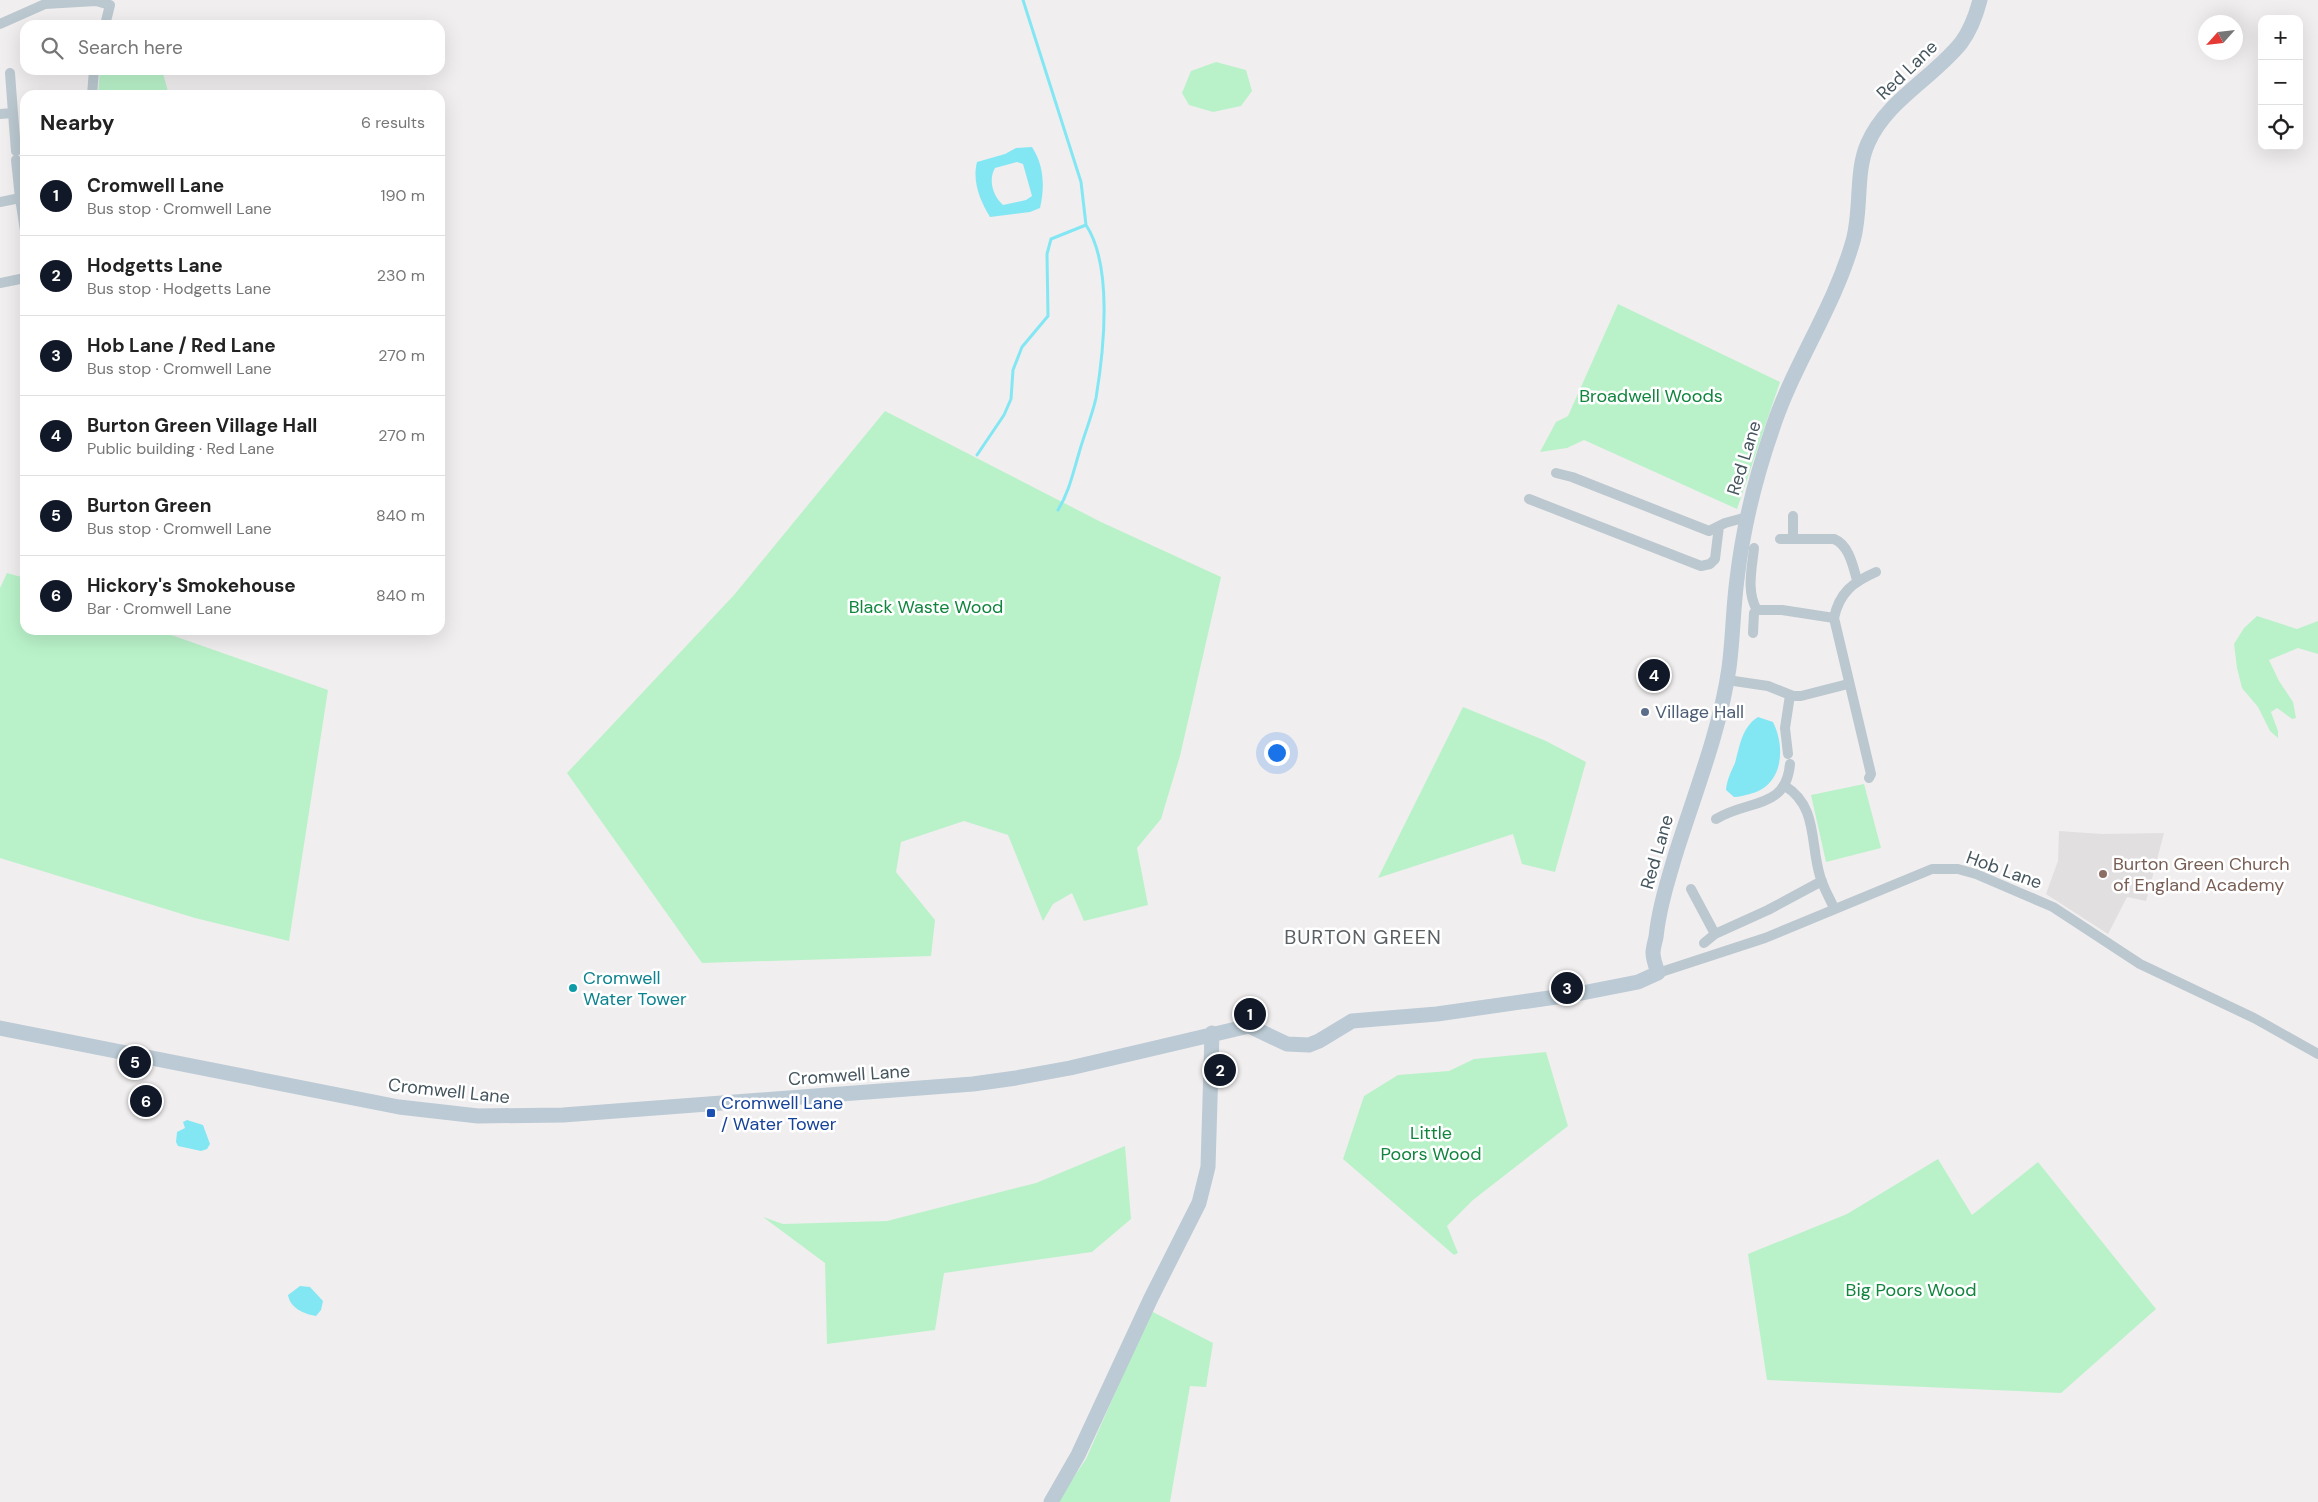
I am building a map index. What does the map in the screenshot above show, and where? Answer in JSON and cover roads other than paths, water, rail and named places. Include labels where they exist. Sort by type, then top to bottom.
[{"type":"street","name":"Red Lane","points":[[1658,974],[1653,953],[1662,903],[1715,730],[1727,680],[1736,582],[1747,517],[1764,454],[1787,388],[1822,320],[1847,259],[1858,222],[1862,160],[1868,141],[1894,107],[1928,77],[1962,41],[1973,21],[1980,0]]},
{"type":"street","points":[[0,24],[45,2],[96,1],[110,5],[106,20]]},
{"type":"street","points":[[0,202],[20,198],[10,73]]},
{"type":"street","points":[[92,90],[93,75]]},
{"type":"street","points":[[0,114],[13,113]]},
{"type":"street","points":[[0,283],[20,279]]},
{"type":"street","points":[[1556,473],[1709,531],[1718,526],[1747,517]]},
{"type":"street","points":[[1529,499],[1701,566],[1710,564],[1715,559],[1718,526]]},
{"type":"street","points":[[1793,516],[1793,539]]},
{"type":"street","points":[[1780,539],[1834,539],[1840,542],[1845,547],[1857,580]]},
{"type":"street","points":[[1753,633],[1754,613],[1756,610],[1751,588],[1754,548]]},
{"type":"street","points":[[1869,778],[1871,774],[1848,684],[1834,618],[1844,593],[1857,580],[1876,572]]},
{"type":"street","points":[[1756,610],[1782,610],[1834,618]]},
{"type":"street","points":[[1727,680],[1768,686],[1790,695],[1801,696],[1848,684]]},
{"type":"street","points":[[1716,819],[1726,813],[1773,798],[1785,786],[1789,759],[1785,728],[1790,695]]},
{"type":"street","points":[[1785,786],[1797,794],[1808,813],[1814,852],[1822,882],[1834,908]]},
{"type":"street","name":"Hob Lane","points":[[1658,974],[1764,938],[1932,869],[1958,869],[1976,874],[2053,907],[2140,964],[2254,1018],[2318,1054]]},
{"type":"street","points":[[1704,942],[1714,934],[1768,910],[1822,882]]},
{"type":"street","points":[[1691,889],[1714,934]]},
{"type":"street","name":"Cromwell Lane","points":[[0,1028],[391,1106],[450,1114],[502,1117],[604,1113],[995,1081],[1070,1068],[1248,1026],[1287,1044],[1309,1045],[1332,1034],[1346,1024],[1370,1019],[1437,1014],[1577,994],[1638,982],[1658,974]]},
{"type":"street","points":[[1051,1502],[1078,1455],[1150,1298],[1199,1203],[1208,1166],[1212,1033]]},
{"type":"water","points":[[1032,147],[1039,161],[1043,184],[1040,208],[1030,212],[990,217],[976,184],[977,162],[1005,154],[1016,148]],"holes":[[[1017,162],[1023,164],[1032,196],[1026,200],[1003,205],[994,193],[992,178],[995,168]]]},
{"type":"water","points":[[1758,717],[1773,722],[1780,743],[1779,765],[1775,775],[1761,790],[1734,797],[1726,790],[1728,779],[1745,731]]},
{"type":"water","points":[[187,1120],[203,1125],[210,1144],[207,1149],[201,1151],[178,1146],[176,1142],[177,1132],[185,1128],[183,1122]]},
{"type":"water","points":[[300,1286],[310,1287],[323,1301],[321,1310],[316,1316],[298,1310],[289,1300],[288,1295]]},
{"type":"waterway","points":[[977,455],[1004,415],[1011,399],[1013,370],[1022,347],[1048,316],[1047,254],[1051,239],[1086,225],[1081,182],[1023,0]]},
{"type":"waterway","points":[[1058,510],[1070,482],[1094,405],[1102,356],[1103,285],[1095,242],[1086,225]]},
{"type":"place","name":"Burton Green Village Hall","points":[[1654,675]]},
{"type":"place","name":"Village Hall","points":[[1645,712]]},
{"type":"place","name":"Burton Green Church of England Academy","points":[[2103,874]]},
{"type":"place","name":"Cromwell Water Tower","points":[[573,988]]},
{"type":"place","name":"Hob Lane / Red Lane","points":[[1567,988]]},
{"type":"place","name":"Cromwell Lane","points":[[1250,1014]]},
{"type":"place","name":"Burton Green","points":[[135,1062]]},
{"type":"place","name":"Hodgetts Lane","points":[[1220,1070]]},
{"type":"place","name":"Hickory's Smokehouse","points":[[146,1101]]},
{"type":"place","name":"Cromwell Lane / Water Tower","points":[[711,1113]]},
{"type":"district","name":"BURTON GREEN","points":[[1363,937]]},
{"type":"park label","name":"Broadwell Woods","points":[[1651,396]]},
{"type":"park label","name":"Black Waste Wood","points":[[926,607]]},
{"type":"park label","name":"Little Poors Wood","points":[[1431,1143]]},
{"type":"park label","name":"Big Poors Wood","points":[[1911,1290]]}]
